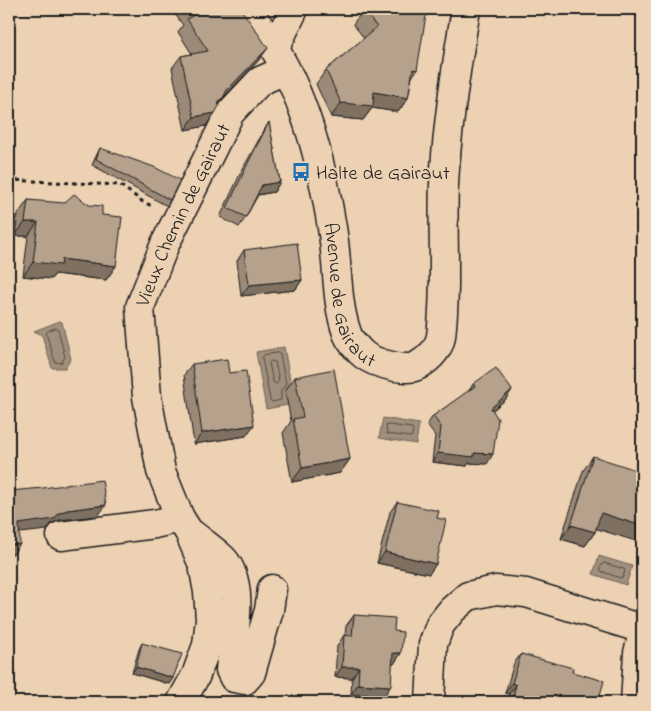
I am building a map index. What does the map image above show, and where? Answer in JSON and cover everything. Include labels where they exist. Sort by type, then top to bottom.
[{"type":"street","name":"Avenue de Gairaut","points":[[246,9],[280,59],[302,105],[312,134],[333,234],[341,308],[347,335],[365,356],[386,365],[413,368],[429,359],[440,341],[445,305],[445,175],[452,88],[466,9]]},
{"type":"street","points":[[280,59],[294,9]]},
{"type":"street","name":"Vieux Chemin de Gairaut","points":[[181,702],[196,675],[207,645],[210,619],[208,592],[203,565],[161,471],[147,396],[140,307],[165,244],[230,113],[280,59]]},
{"type":"street","points":[[61,536],[155,524],[185,525],[224,560],[232,573],[237,603],[230,670],[234,678],[245,680],[251,673],[269,610],[272,589]]},
{"type":"street","points":[[430,702],[433,644],[440,625],[452,610],[468,596],[496,590],[526,593],[642,629]]},
{"type":"street","points":[[635,702],[638,654],[642,637]]},
{"type":"path","points":[[9,180],[120,185],[143,202],[179,216]]},
{"type":"water","points":[[60,321],[62,322],[71,359],[65,368],[52,368],[42,335],[34,331]]},
{"type":"water","points":[[284,347],[292,390],[288,405],[266,409],[256,352]]},
{"type":"water","points":[[383,418],[419,424],[416,444],[379,438]]},
{"type":"water","points":[[599,556],[632,566],[626,585],[593,574]]},
{"type":"building","points":[[189,9],[241,9],[268,48],[227,90],[223,98],[218,101],[219,106],[215,113],[194,117],[181,56],[208,51],[187,19],[194,15]]},
{"type":"building","points":[[364,9],[427,9],[417,70],[413,69],[408,98],[374,92],[373,106],[341,103],[326,70],[377,27]]},
{"type":"building","points":[[269,122],[280,182],[262,185],[246,217],[227,208]]},
{"type":"building","points":[[100,148],[154,167],[180,180],[170,200],[96,159]]},
{"type":"building","points":[[74,194],[89,205],[102,206],[102,215],[122,217],[116,266],[62,259],[61,265],[33,262],[38,222],[25,222],[28,200],[64,203]]},
{"type":"building","points":[[297,243],[302,280],[249,285],[244,250]]},
{"type":"building","points":[[227,359],[229,373],[246,371],[254,425],[202,433],[192,364]]},
{"type":"building","points":[[496,368],[512,390],[491,408],[498,419],[493,454],[474,453],[474,457],[438,453],[441,427],[433,416],[475,386],[473,384]]},
{"type":"building","points":[[334,369],[350,459],[302,468],[293,419],[303,417],[295,377]]},
{"type":"building","points":[[593,456],[642,472],[642,526],[601,513],[595,532],[571,525]]},
{"type":"building","points":[[102,480],[106,505],[67,510],[59,513],[54,519],[19,524],[20,544],[9,545],[9,491]]},
{"type":"building","points":[[397,502],[439,511],[437,518],[446,520],[436,564],[385,552]]},
{"type":"building","points":[[354,615],[395,618],[394,631],[403,632],[401,653],[393,653],[391,686],[358,684],[359,667],[342,667],[344,635],[352,636]]},
{"type":"building","points":[[142,643],[182,654],[173,678],[136,667]]},
{"type":"building","points":[[521,654],[573,668],[572,672],[604,681],[598,702],[531,702],[513,696],[516,685],[512,683]]},
{"type":"place","name":"Halte de Gairaut","points":[[301,172]]}]
